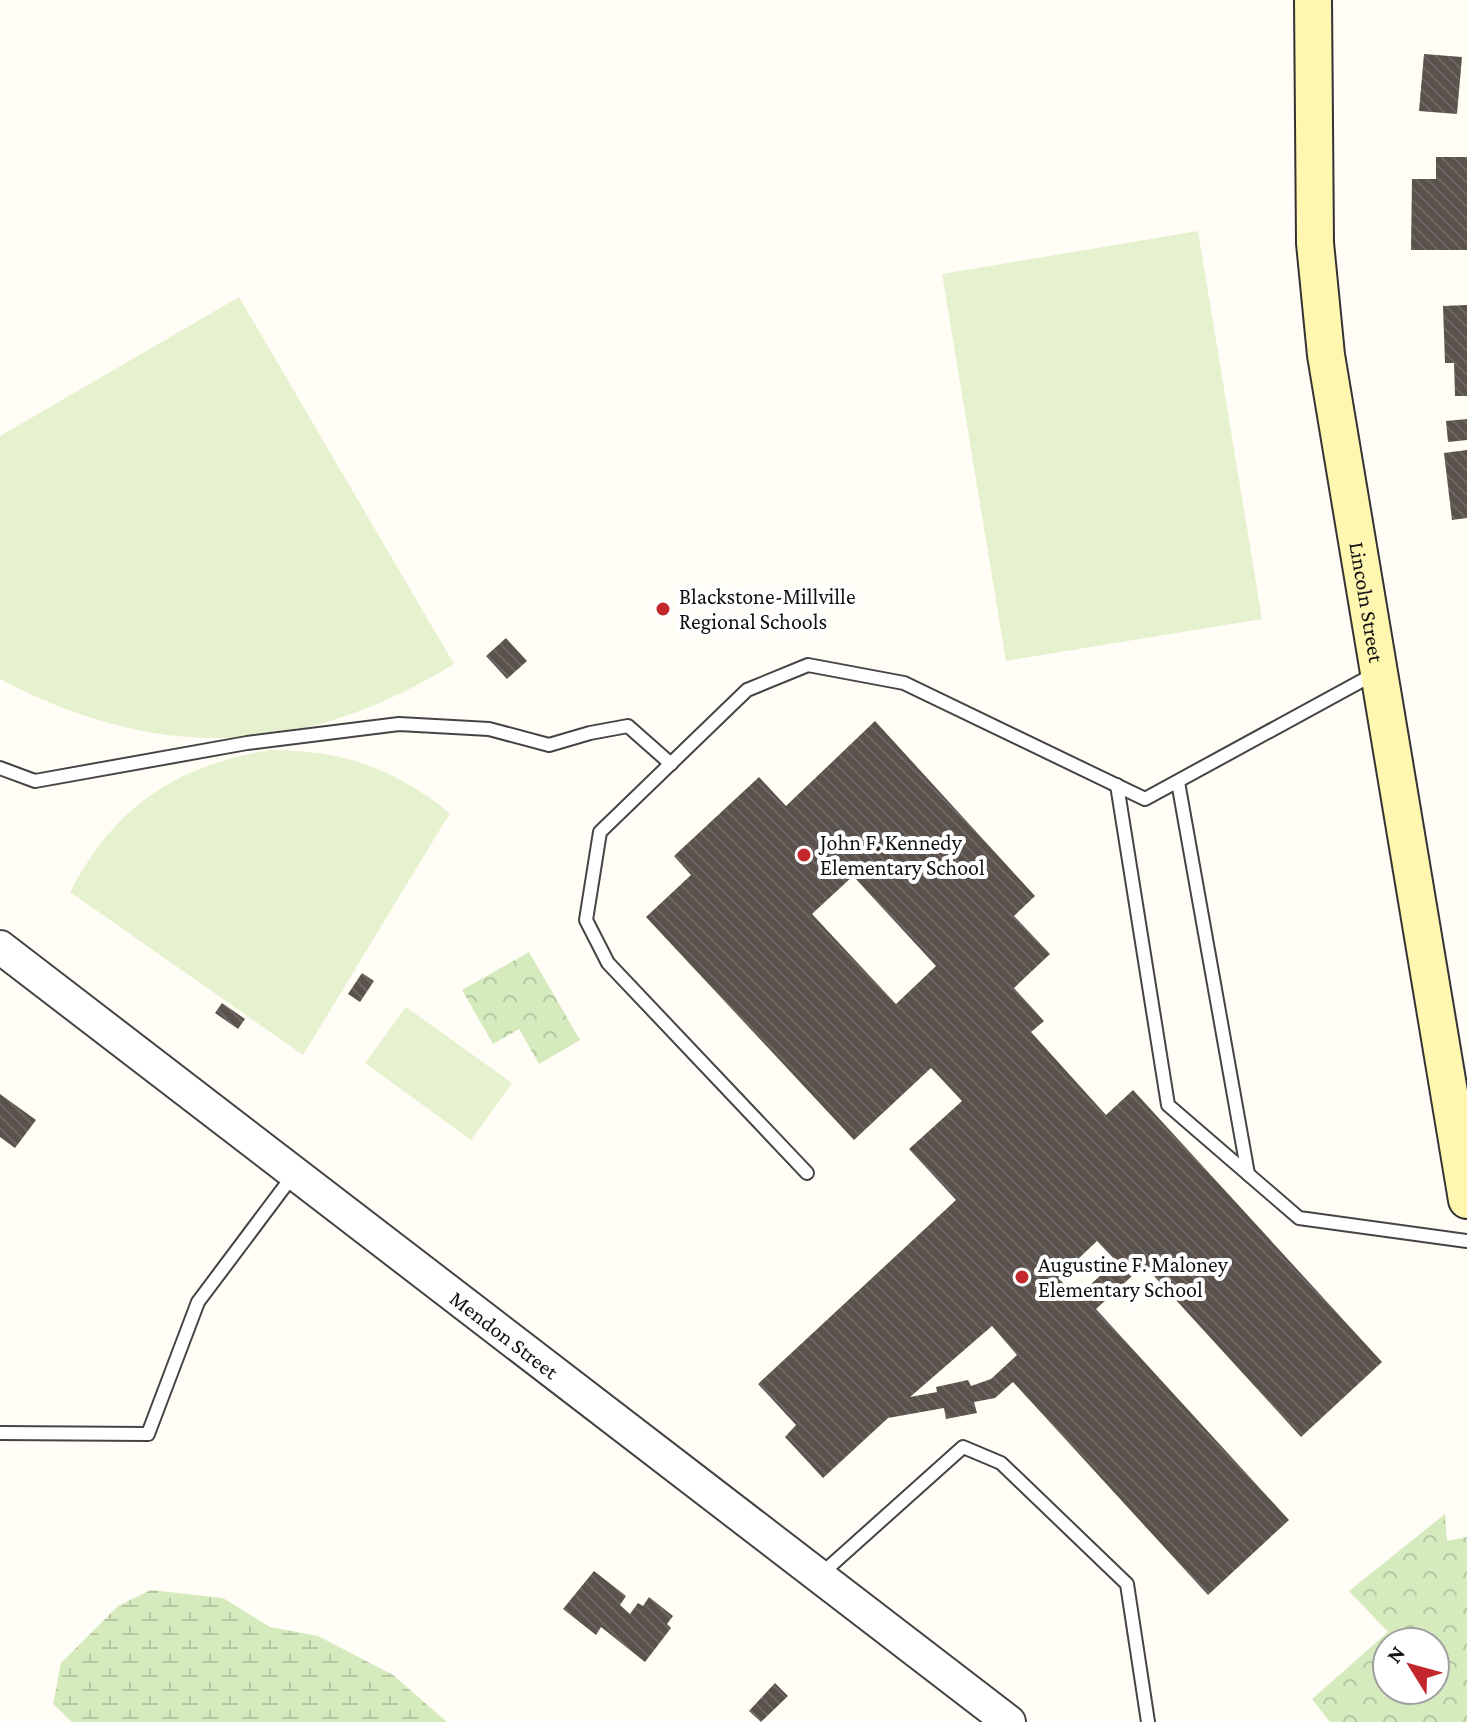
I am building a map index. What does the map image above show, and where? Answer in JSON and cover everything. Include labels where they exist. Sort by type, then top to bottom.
[{"type":"main road","name":"Lincoln Street","points":[[1313,0],[1315,243],[1326,355],[1467,1200]]},
{"type":"street","name":"Mendon Street","points":[[0,947],[1009,1722]]},
{"type":"lane","points":[[807,1173],[608,963],[586,920],[600,832],[747,690],[808,665],[904,683],[1145,799],[1379,672]]},
{"type":"lane","points":[[0,768],[35,781],[247,743],[399,724],[489,729],[549,745],[628,726],[671,764]]},
{"type":"lane","points":[[1178,782],[1248,1174]]},
{"type":"lane","points":[[1117,785],[1168,1105],[1299,1218],[1467,1241]]},
{"type":"lane","points":[[0,1433],[148,1434],[198,1302],[295,1174]]},
{"type":"lane","points":[[819,1577],[963,1447],[1001,1463],[1127,1584],[1148,1722]]},
{"type":"green space","points":[[1198,231],[1262,619],[1006,661],[942,274]]},
{"type":"green space","points":[[239,297],[454,664],[397,695],[341,717],[285,732],[230,738],[173,736],[117,725],[59,706],[0,679],[0,436]]},
{"type":"green space","points":[[270,750],[321,754],[366,765],[408,784],[450,813],[303,1055],[70,892],[107,836],[128,813],[151,795],[205,767]]},
{"type":"green space","points":[[529,952],[580,1040],[539,1064],[519,1029],[493,1044],[462,990]]},
{"type":"green space","points":[[406,1007],[512,1083],[471,1140],[365,1063]]},
{"type":"green space","points":[[1445,1514],[1447,1541],[1467,1537],[1467,1722],[1330,1722],[1312,1699],[1371,1647],[1371,1706],[1451,1706],[1451,1626],[1382,1626],[1349,1591]]},
{"type":"green space","points":[[151,1590],[223,1598],[270,1627],[318,1636],[393,1675],[447,1722],[72,1722],[53,1704],[61,1663],[118,1606]]},
{"type":"building","points":[[1424,54],[1462,57],[1457,114],[1419,111]]},
{"type":"building","points":[[1436,157],[1467,157],[1467,250],[1411,250],[1412,179],[1436,179]]},
{"type":"building","points":[[1467,305],[1467,396],[1455,396],[1454,363],[1445,363],[1443,306]]},
{"type":"building","points":[[1467,419],[1467,440],[1448,442],[1446,421]]},
{"type":"building","points":[[1467,450],[1467,518],[1452,520],[1444,453]]},
{"type":"building","points":[[506,638],[527,661],[507,679],[486,656]]},
{"type":"building","points":[[875,721],[1035,896],[1014,916],[1050,954],[1014,988],[1044,1021],[1031,1032],[1106,1115],[1133,1090],[1382,1362],[1301,1437],[1144,1265],[1096,1309],[1289,1520],[1208,1595],[1013,1382],[995,1398],[974,1402],[977,1413],[946,1419],[944,1408],[888,1418],[823,1478],[785,1437],[796,1425],[758,1384],[956,1200],[909,1149],[962,1101],[931,1068],[854,1140],[646,917],[691,875],[674,856],[759,777],[786,806]],"holes":[[[853,876],[936,966],[896,1004],[812,914]],[[1097,1241],[1116,1261],[1077,1297],[1058,1278]],[[992,1326],[1017,1355],[991,1379],[971,1386],[968,1380],[936,1387],[937,1392],[910,1397]]]},
{"type":"building","points":[[362,973],[374,981],[360,1002],[348,994]]},
{"type":"building","points":[[222,1003],[245,1019],[238,1029],[215,1013]]},
{"type":"building","points":[[0,1094],[36,1120],[15,1148],[0,1137]]},
{"type":"building","points":[[594,1571],[626,1596],[620,1605],[630,1614],[638,1603],[643,1606],[649,1597],[673,1616],[667,1624],[671,1628],[645,1662],[601,1627],[596,1635],[563,1609]]},
{"type":"building","points":[[775,1683],[788,1696],[761,1722],[749,1711]]},
{"type":"place","name":"Blackstone-Millville Regional Schools","points":[[663,609]]},
{"type":"place","name":"John F. Kennedy Elementary School","points":[[804,855]]},
{"type":"place","name":"Augustine F. Maloney Elementary School","points":[[1022,1277]]}]
